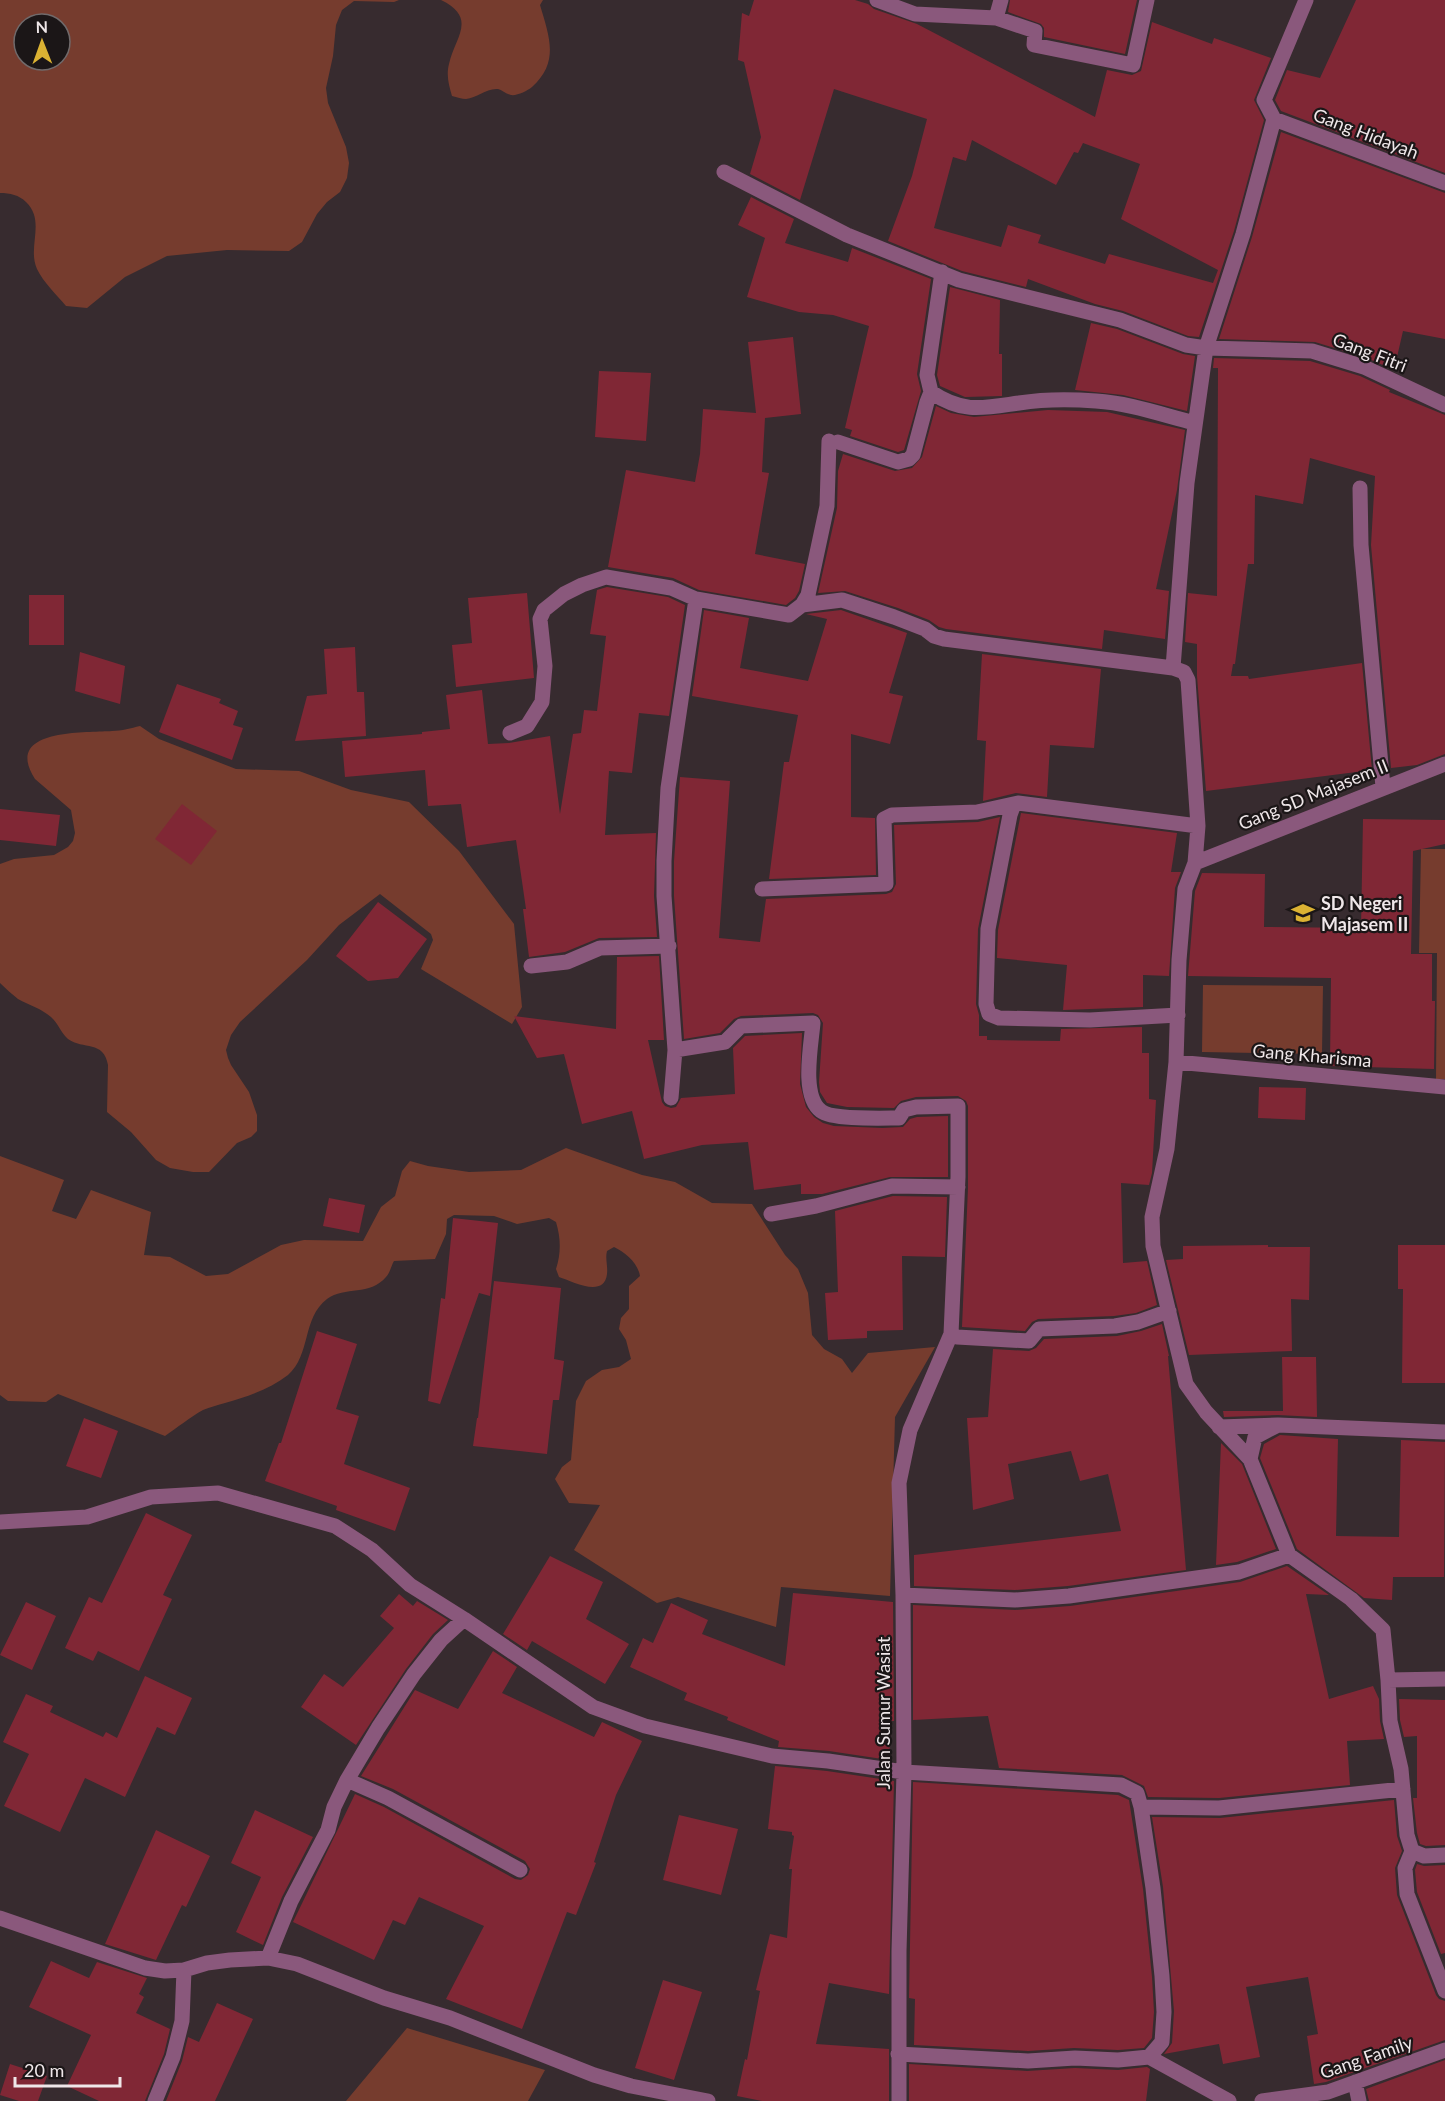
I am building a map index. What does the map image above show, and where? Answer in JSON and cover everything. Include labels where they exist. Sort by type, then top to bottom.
[{"type":"street","points":[[877,0],[915,14],[996,18],[1035,31],[1034,45],[1133,65],[1147,0]]},
{"type":"street","points":[[996,18],[1001,0]]},
{"type":"street","points":[[1173,668],[1187,483],[1206,348],[1243,234],[1274,119],[1264,100],[1306,0]]},
{"type":"street","name":"Gang Hidayah","points":[[1274,119],[1445,183]]},
{"type":"street","name":"Gang Fitri","points":[[724,172],[847,235],[959,280],[1120,320],[1168,339],[1206,348],[1312,351],[1364,367],[1445,405]]},
{"type":"street","points":[[510,733],[526,726],[542,702],[545,666],[540,619],[544,610],[564,594],[606,577],[671,588],[696,598],[789,615],[802,605],[808,595],[827,506],[833,442],[898,462],[909,459],[913,455],[931,392],[927,375],[942,272]]},
{"type":"street","points":[[931,392],[944,401],[970,408],[990,408],[1019,402],[1046,400],[1099,401],[1195,423]]},
{"type":"street","points":[[1360,488],[1361,545],[1383,787]]},
{"type":"street","points":[[671,1098],[675,1050],[664,896],[668,788],[696,598]]},
{"type":"street","points":[[802,605],[842,600],[925,629],[934,636],[944,639],[1173,668],[1184,672],[1188,680],[1198,826],[1195,862],[1185,889],[1179,960],[1176,1062],[1167,1149],[1152,1217],[1153,1246],[1186,1384],[1206,1412],[1250,1459],[1289,1555],[1351,1599],[1383,1630],[1389,1680],[1390,1721],[1401,1769],[1407,1835],[1413,1851],[1424,1856],[1445,1855]]},
{"type":"street","name":"Gang SD Majasem II","points":[[1195,862],[1445,764]]},
{"type":"street","points":[[762,889],[886,884],[884,819],[892,815],[977,812],[1014,804],[1198,826]]},
{"type":"street","points":[[1014,804],[988,929],[986,1004],[989,1014],[999,1018],[1090,1020],[1178,1015]]},
{"type":"street","points":[[531,966],[567,962],[600,948],[669,946]]},
{"type":"street","points":[[675,1050],[725,1042],[741,1026],[813,1023],[809,1078],[813,1102],[823,1113],[861,1118],[899,1118],[904,1110],[916,1107],[958,1106],[958,1187],[951,1334],[957,1337],[1029,1341],[1038,1329],[1115,1326],[1138,1322],[1169,1311]]},
{"type":"street","name":"Gang Kharisma","points":[[1176,1062],[1445,1087]]},
{"type":"street","points":[[771,1214],[816,1206],[892,1186],[958,1187]]},
{"type":"street","name":"Jalan Sumur Wasiat","points":[[899,2101],[904,1772],[903,1595],[899,1483],[909,1430],[951,1334]]},
{"type":"street","points":[[1219,1427],[1278,1425],[1445,1432]]},
{"type":"street","points":[[1250,1459],[1255,1437],[1278,1425]]},
{"type":"street","points":[[0,1522],[87,1517],[151,1497],[218,1493],[335,1526],[372,1550],[410,1585],[593,1707],[645,1726],[772,1756],[904,1772],[1121,1785],[1137,1793],[1153,1888],[1164,2012],[1162,2042],[1149,2057]]},
{"type":"street","points":[[903,1595],[1015,1600],[1070,1596],[1239,1572],[1289,1555]]},
{"type":"street","points":[[268,1958],[291,1901],[328,1830],[334,1807],[347,1780],[414,1674],[441,1640],[464,1619]]},
{"type":"street","points":[[1389,1680],[1445,1679]]},
{"type":"street","points":[[347,1780],[388,1798],[520,1870]]},
{"type":"street","points":[[1141,1807],[1218,1808],[1403,1789]]},
{"type":"street","points":[[1413,1851],[1405,1868],[1407,1894],[1445,1991]]},
{"type":"street","points":[[0,1918],[145,1968],[165,1971],[184,1970],[207,1963],[268,1958],[297,1964],[384,1998],[450,2018],[594,2075],[631,2086],[708,2101]]},
{"type":"street","points":[[155,2101],[173,2057],[183,2021],[184,1970]]},
{"type":"street","name":"Gang Family","points":[[1262,2101],[1328,2092],[1445,2050]]},
{"type":"street","points":[[898,2054],[1028,2061],[1075,2058],[1118,2060],[1149,2057],[1229,2101]]},
{"type":"street","points":[[1355,2082],[1359,2101]]},
{"type":"shaded area","points":[[0,0],[399,0],[394,2],[354,1],[342,10],[336,25],[333,56],[326,88],[328,103],[346,147],[349,163],[347,178],[340,192],[317,214],[302,242],[289,251],[227,250],[167,256],[125,277],[87,308],[66,306],[46,284],[34,261],[36,226],[32,209],[26,202],[11,194],[0,193]]},
{"type":"shaded area","points":[[441,0],[543,0],[540,5],[550,48],[546,68],[541,78],[530,89],[516,95],[498,89],[466,99],[452,96],[448,68],[459,37],[461,21],[459,14]]},
{"type":"shaded area","points":[[140,726],[159,739],[236,769],[299,771],[351,790],[409,802],[459,851],[514,924],[522,1007],[512,1024],[421,969],[433,940],[431,934],[380,894],[339,925],[307,960],[240,1022],[231,1035],[226,1050],[228,1058],[249,1092],[257,1115],[257,1131],[251,1137],[237,1143],[209,1172],[170,1168],[156,1160],[131,1132],[107,1112],[108,1065],[102,1052],[68,1039],[51,1017],[18,999],[0,983],[0,864],[14,859],[54,855],[68,847],[75,833],[71,810],[35,779],[28,762],[29,750],[38,742],[51,737]]},
{"type":"shaded area","points":[[1421,849],[1445,849],[1445,1079],[1436,1079],[1437,953],[1419,953]]},
{"type":"shaded area","points":[[1203,985],[1323,986],[1322,1054],[1202,1052]]},
{"type":"shaded area","points":[[566,1148],[642,1175],[675,1182],[712,1203],[752,1204],[785,1255],[798,1269],[808,1293],[812,1335],[824,1349],[842,1359],[852,1373],[868,1353],[935,1347],[895,1417],[890,1596],[781,1587],[776,1627],[678,1597],[657,1603],[574,1550],[600,1505],[569,1503],[555,1479],[562,1467],[571,1460],[576,1401],[586,1381],[602,1370],[619,1367],[631,1359],[626,1340],[619,1329],[621,1318],[629,1309],[629,1286],[640,1276],[630,1258],[614,1247],[607,1251],[607,1274],[600,1286],[587,1286],[559,1277],[556,1269],[560,1252],[559,1234],[556,1222],[549,1218],[517,1224],[494,1216],[454,1215],[447,1219],[446,1234],[435,1259],[394,1261],[387,1275],[373,1287],[334,1295],[327,1299],[314,1316],[300,1357],[288,1375],[258,1392],[203,1410],[165,1436],[58,1394],[46,1402],[8,1401],[0,1395],[0,1156],[64,1180],[52,1211],[76,1219],[91,1190],[151,1212],[144,1255],[170,1257],[206,1276],[228,1274],[281,1245],[304,1240],[363,1241],[381,1207],[395,1196],[402,1171],[410,1161],[469,1172],[521,1170]]},
{"type":"shaded area","points":[[407,2028],[545,2070],[528,2101],[346,2101]]},
{"type":"building","points":[[754,0],[855,0],[917,24],[1095,117],[1107,70],[1132,75],[1141,71],[1152,22],[1212,44],[1214,38],[1271,58],[1254,100],[1264,120],[1234,231],[1199,337],[1188,336],[1028,279],[1026,287],[962,271],[888,241],[912,176],[927,119],[834,89],[800,200],[750,174],[761,137],[744,62],[738,60],[742,13],[749,16]],"holes":[[[972,140],[1056,185],[1074,152],[1078,153],[1083,143],[1140,164],[1121,219],[1218,270],[1213,283],[1109,254],[1105,264],[1038,243],[1041,235],[1008,225],[1001,247],[934,228],[953,157],[966,161]]]},
{"type":"building","points":[[1010,0],[1137,0],[1125,54],[1044,37],[1044,28],[1041,24],[1008,12]]},
{"type":"building","points":[[1356,0],[1445,0],[1445,173],[1281,111],[1275,100],[1287,70],[1320,78]]},
{"type":"building","points":[[1281,132],[1445,193],[1445,339],[1403,331],[1394,370],[1367,358],[1315,342],[1219,339],[1252,237]]},
{"type":"building","points":[[751,197],[794,219],[785,243],[848,262],[852,248],[931,279],[917,374],[921,391],[904,450],[898,452],[850,436],[852,430],[845,428],[869,326],[833,315],[799,312],[747,297],[765,238],[738,225]]},
{"type":"building","points":[[950,287],[1000,300],[999,354],[1002,354],[1002,396],[965,397],[940,386],[937,375]]},
{"type":"building","points":[[1091,323],[1117,329],[1183,354],[1195,356],[1187,411],[1123,395],[1075,390]]},
{"type":"building","points":[[793,337],[801,414],[765,418],[762,472],[769,473],[755,554],[805,564],[799,591],[795,598],[786,605],[699,590],[673,578],[608,567],[626,470],[695,482],[700,454],[703,409],[756,413],[748,342]]},
{"type":"building","points":[[1214,358],[1310,361],[1360,376],[1390,390],[1389,392],[1445,415],[1445,754],[1417,765],[1391,768],[1371,545],[1375,476],[1310,458],[1303,504],[1255,495],[1254,564],[1248,564],[1235,664],[1233,664],[1231,676],[1248,676],[1249,679],[1362,663],[1372,770],[1206,791],[1197,676],[1197,644],[1185,642],[1188,593],[1217,596],[1218,368],[1213,368]]},
{"type":"building","points":[[599,371],[651,373],[646,441],[595,437]]},
{"type":"building","points":[[936,406],[951,413],[974,417],[1048,410],[1107,412],[1185,430],[1177,490],[1156,589],[1169,591],[1165,639],[1104,630],[1102,649],[946,629],[898,608],[845,591],[818,593],[837,508],[838,471],[843,454],[895,471],[912,468],[922,457]]},
{"type":"building","points":[[607,587],[668,597],[685,605],[669,716],[639,713],[632,773],[609,771],[605,835],[656,833],[654,896],[657,937],[599,938],[565,952],[529,957],[523,909],[526,909],[516,840],[467,847],[461,804],[428,806],[425,770],[345,777],[342,741],[422,734],[422,732],[450,729],[446,695],[482,690],[488,744],[550,736],[560,814],[573,734],[581,733],[584,710],[597,711],[606,636],[590,634],[597,590]]},
{"type":"building","points":[[527,593],[534,678],[456,687],[452,645],[472,643],[468,598]]},
{"type":"building","points":[[29,595],[64,595],[64,645],[29,645]]},
{"type":"building","points":[[704,610],[749,618],[740,668],[808,681],[827,619],[806,614],[841,610],[907,633],[889,693],[903,696],[890,744],[851,734],[851,817],[875,818],[876,875],[769,879],[784,762],[789,762],[798,715],[692,696]]},
{"type":"building","points":[[355,647],[357,692],[364,692],[366,736],[295,741],[307,696],[327,694],[324,649]]},
{"type":"building","points":[[80,652],[125,666],[120,704],[75,691]]},
{"type":"building","points":[[982,654],[1101,669],[1094,748],[1050,745],[1047,797],[1016,793],[983,801],[986,741],[977,740]]},
{"type":"building","points":[[177,684],[221,699],[219,703],[238,711],[233,725],[243,728],[232,760],[159,732]]},
{"type":"building","points":[[680,777],[730,781],[719,938],[760,942],[766,899],[892,892],[896,884],[894,825],[978,822],[1000,817],[978,929],[976,1004],[979,1015],[979,1036],[987,1036],[987,1040],[1060,1041],[1061,1029],[1142,1027],[1142,1053],[1149,1053],[1149,1099],[1156,1100],[1152,1173],[1149,1185],[1121,1183],[1123,1263],[1147,1261],[1157,1305],[1136,1313],[1114,1316],[1038,1319],[1032,1322],[1025,1331],[962,1327],[968,1188],[968,1106],[966,1101],[958,1096],[916,1097],[901,1101],[894,1108],[847,1107],[827,1103],[820,1092],[819,1082],[823,1023],[818,1015],[813,1013],[741,1016],[734,1019],[720,1033],[684,1039],[674,896]]},
{"type":"building","points":[[182,804],[217,831],[191,865],[155,839]]},
{"type":"building","points":[[0,809],[60,815],[56,846],[0,840]]},
{"type":"building","points":[[1021,813],[1177,833],[1171,872],[1181,872],[1175,888],[1169,976],[1143,975],[1143,1007],[1063,1010],[1067,965],[997,958],[998,930]]},
{"type":"building","name":"SD Negeri Majasem II","points":[[1363,819],[1445,820],[1445,844],[1413,851],[1411,954],[1432,954],[1432,1001],[1435,1001],[1434,1069],[1330,1066],[1331,978],[1188,976],[1195,891],[1202,873],[1265,874],[1264,927],[1361,928]]},
{"type":"building","points":[[378,902],[427,939],[398,978],[368,981],[336,956]]},
{"type":"building","points":[[659,956],[664,1040],[648,1040],[662,1102],[665,1106],[676,1107],[681,1098],[735,1094],[733,1048],[745,1036],[802,1033],[800,1084],[806,1107],[814,1117],[834,1126],[882,1128],[903,1127],[910,1119],[917,1117],[948,1116],[948,1177],[890,1177],[822,1194],[801,1194],[801,1184],[754,1190],[748,1142],[702,1145],[644,1159],[632,1111],[582,1124],[564,1054],[537,1058],[514,1016],[616,1029],[617,957]]},
{"type":"building","points":[[1259,1087],[1306,1088],[1305,1120],[1258,1118]]},
{"type":"building","points":[[893,1196],[947,1197],[945,1257],[902,1256],[903,1330],[867,1331],[867,1338],[828,1340],[825,1293],[838,1292],[835,1211]]},
{"type":"building","points":[[329,1198],[365,1205],[359,1233],[323,1226]]},
{"type":"building","points":[[453,1218],[498,1223],[490,1296],[479,1293],[440,1404],[428,1401],[441,1298],[445,1299]]},
{"type":"building","points":[[1268,1245],[1268,1247],[1310,1247],[1309,1300],[1291,1299],[1292,1351],[1189,1355],[1166,1260],[1183,1259],[1183,1246]]},
{"type":"building","points":[[1398,1245],[1445,1245],[1445,1383],[1402,1383],[1403,1289],[1398,1289]]},
{"type":"building","points":[[494,1281],[561,1288],[554,1359],[564,1361],[559,1400],[553,1400],[547,1454],[473,1446]]},
{"type":"building","points":[[1162,1324],[1169,1356],[1186,1570],[1068,1586],[1015,1590],[914,1586],[914,1555],[1121,1531],[1108,1474],[1080,1481],[1071,1451],[1008,1464],[1014,1499],[973,1510],[967,1418],[988,1417],[993,1349],[1029,1351],[1036,1348],[1044,1339],[1117,1336]]},
{"type":"building","points":[[317,1331],[357,1344],[336,1409],[359,1416],[344,1464],[410,1488],[395,1531],[336,1510],[337,1506],[265,1481],[279,1443],[281,1443]]},
{"type":"building","points":[[1282,1357],[1316,1357],[1317,1417],[1278,1415],[1224,1417],[1223,1411],[1283,1411]]},
{"type":"building","points":[[84,1418],[118,1431],[101,1478],[66,1466]]},
{"type":"building","points":[[1280,1435],[1338,1439],[1336,1536],[1399,1537],[1401,1440],[1445,1442],[1444,1577],[1393,1577],[1392,1600],[1364,1598],[1297,1549],[1260,1458],[1264,1444]]},
{"type":"building","points":[[1221,1443],[1242,1464],[1276,1549],[1237,1562],[1216,1565]]},
{"type":"building","points":[[146,1513],[192,1535],[163,1595],[172,1599],[139,1671],[98,1651],[93,1661],[65,1648],[89,1597],[102,1603]]},
{"type":"building","points":[[550,1556],[603,1582],[586,1619],[629,1644],[605,1684],[532,1641],[527,1650],[503,1634]]},
{"type":"building","points":[[1287,1566],[1329,1595],[1306,1594],[1329,1699],[1373,1686],[1379,1699],[1384,1739],[1347,1741],[1350,1785],[1219,1798],[1148,1797],[1144,1786],[1122,1775],[999,1768],[988,1716],[913,1720],[913,1605],[1015,1610],[1070,1606],[1240,1582]]},
{"type":"building","points":[[793,1593],[893,1602],[894,1721],[891,1721],[889,1760],[829,1751],[778,1747],[779,1741],[727,1720],[728,1717],[684,1700],[687,1693],[630,1667],[643,1638],[653,1643],[671,1603],[708,1620],[702,1634],[785,1666]]},
{"type":"building","points":[[399,1594],[413,1606],[417,1601],[448,1620],[433,1634],[406,1669],[356,1745],[301,1707],[324,1674],[343,1687],[394,1628],[380,1616]]},
{"type":"building","points":[[26,1602],[56,1616],[32,1670],[0,1655]]},
{"type":"building","points":[[493,1651],[517,1667],[502,1693],[594,1737],[602,1722],[642,1741],[616,1795],[594,1862],[596,1863],[576,1915],[567,1912],[522,2029],[446,1999],[484,1926],[419,1897],[405,1925],[393,1920],[374,1960],[293,1922],[355,1794],[384,1807],[515,1879],[521,1880],[528,1875],[530,1869],[525,1861],[393,1789],[361,1776],[415,1690],[458,1709]]},
{"type":"building","points":[[145,1676],[192,1698],[175,1735],[157,1727],[125,1797],[85,1778],[60,1832],[4,1806],[29,1754],[3,1742],[26,1694],[53,1706],[50,1712],[103,1737],[106,1732],[117,1738]]},
{"type":"building","points":[[1399,1699],[1445,1700],[1445,1845],[1420,1844],[1413,1798],[1417,1798],[1417,1736],[1404,1737]]},
{"type":"building","points":[[775,1766],[894,1781],[889,1994],[829,1983],[816,2044],[889,2049],[889,2101],[762,2101],[737,2096],[745,2059],[747,2060],[760,1991],[756,1990],[770,1934],[787,1938],[792,1869],[789,1869],[794,1836],[792,1832],[768,1829]]},
{"type":"building","points":[[913,1782],[1118,1795],[1129,1800],[1143,1889],[1152,1977],[1154,2012],[1152,2038],[1144,2048],[1118,2050],[1074,2048],[1028,2051],[914,2045],[915,1999],[909,1998]]},
{"type":"building","points":[[1394,1800],[1397,1836],[1402,1851],[1395,1868],[1397,1895],[1436,1995],[1445,2001],[1445,2040],[1326,2082],[1314,2084],[1307,2036],[1318,2034],[1308,1977],[1246,1987],[1260,2057],[1223,2064],[1219,2044],[1164,2054],[1172,2043],[1174,2011],[1163,1887],[1152,1817],[1220,1818]]},
{"type":"building","points":[[255,1810],[313,1837],[282,1897],[263,1945],[236,1932],[261,1877],[231,1863]]},
{"type":"building","points":[[679,1815],[738,1829],[721,1895],[663,1880]]},
{"type":"building","points":[[156,1830],[210,1856],[186,1907],[182,1905],[156,1960],[105,1944]]},
{"type":"building","points":[[1417,1864],[1445,1865],[1445,1953],[1441,1954],[1417,1892],[1415,1870]]},
{"type":"building","points":[[51,1961],[89,1978],[97,1962],[147,1978],[139,1994],[144,1997],[136,2013],[170,2029],[164,2054],[145,2101],[99,2101],[67,2086],[91,2035],[29,2007]]},
{"type":"building","points":[[663,1980],[702,1992],[674,2080],[635,2068]]},
{"type":"building","points":[[217,2003],[253,2019],[215,2101],[166,2101],[182,2061],[188,2037],[199,2042]]},
{"type":"building","points":[[1445,2060],[1445,2101],[1369,2101],[1366,2089]]},
{"type":"building","points":[[10,2064],[47,2076],[38,2101],[19,2101],[0,2095]]},
{"type":"building","points":[[909,2064],[1027,2071],[1075,2068],[1118,2070],[1147,2067],[1150,2069],[1146,2101],[909,2101]]},
{"type":"place","name":"SD Negeri Majasem II","points":[[1303,913]]}]
